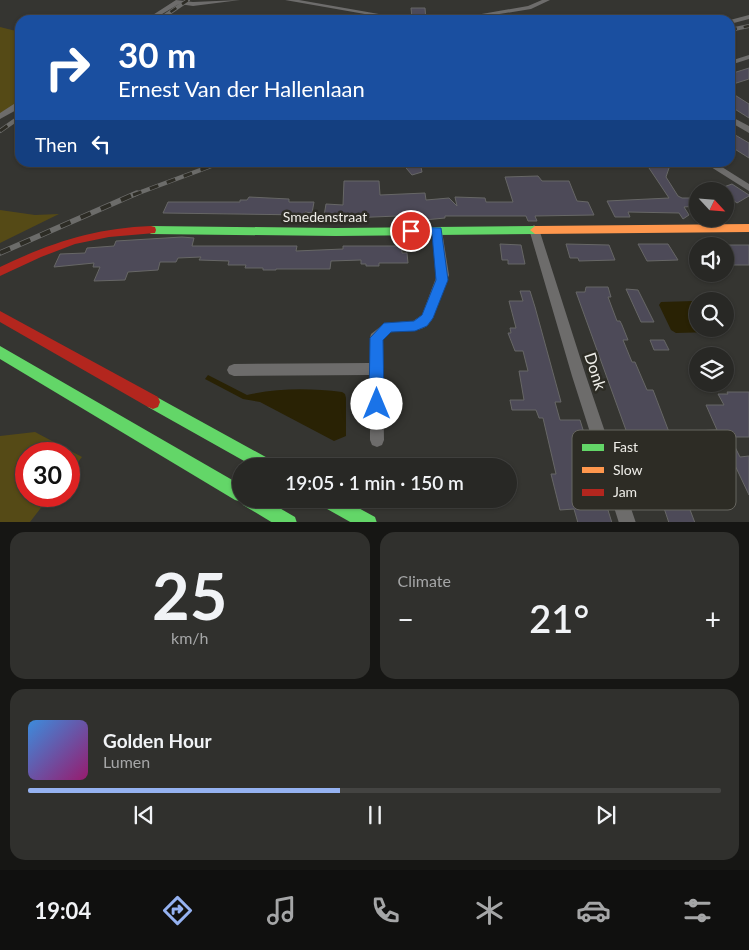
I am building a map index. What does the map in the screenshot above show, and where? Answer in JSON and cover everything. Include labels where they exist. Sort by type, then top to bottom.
[{"type":"main road","name":"Smedenstraat","points":[[0,272],[63,242],[109,231],[336,232],[749,228]]},
{"type":"main road","points":[[0,316],[254,458]]},
{"type":"main road","points":[[0,352],[232,489]]},
{"type":"main road","points":[[265,508],[289,522]]},
{"type":"main road","points":[[343,508],[369,522]]},
{"type":"street","points":[[156,15],[179,1],[193,4],[237,0]]},
{"type":"street","points":[[288,0],[380,15]]},
{"type":"street","points":[[484,15],[529,8],[547,0]]},
{"type":"street","points":[[735,21],[749,17]]},
{"type":"street","points":[[735,62],[748,59]]},
{"type":"street","points":[[0,117],[15,107]]},
{"type":"street","points":[[735,121],[749,130]]},
{"type":"street","points":[[714,167],[749,188]]},
{"type":"street","name":"Donk","points":[[534,229],[597,430]]},
{"type":"street","points":[[377,440],[376,338],[389,327],[415,326],[427,318],[443,274],[437,231]]},
{"type":"street","points":[[234,370],[376,369]]},
{"type":"street","name":"Donk","points":[[624,510],[628,522]]},
{"type":"shaded area","points":[[0,27],[15,31],[15,104],[0,114]]},
{"type":"shaded area","points":[[0,210],[35,215],[59,214],[0,243]]},
{"type":"shaded area","points":[[689,301],[689,333],[676,333],[671,330],[659,305],[661,302]]},
{"type":"shaded area","points":[[208,375],[247,395],[294,389],[342,392],[346,398],[346,436],[334,441],[260,402],[243,399],[205,379]]},
{"type":"shaded area","points":[[35,432],[54,442],[15,442],[15,507],[42,507],[30,522],[0,522],[0,436]]},
{"type":"building","points":[[411,8],[425,8],[426,15],[412,15]]},
{"type":"building","points":[[749,68],[749,79],[735,83],[735,72]]},
{"type":"building","points":[[735,95],[749,104],[749,118],[735,109]]},
{"type":"building","points":[[735,135],[749,143],[749,158],[735,149]]},
{"type":"building","points":[[405,167],[421,167],[422,172],[412,175]]},
{"type":"building","points":[[648,167],[669,167],[666,177],[678,196],[689,198],[689,207],[684,207],[689,215],[683,219],[679,213],[628,212],[630,217],[615,217],[607,201],[669,198]]},
{"type":"building","points":[[538,176],[542,181],[569,181],[577,201],[588,202],[594,215],[535,216],[537,221],[528,221],[526,216],[445,216],[445,218],[424,220],[422,215],[349,218],[324,216],[326,204],[343,205],[344,181],[379,181],[380,195],[425,193],[426,200],[449,198],[457,206],[455,197],[485,198],[486,202],[513,202],[505,177]]},
{"type":"building","points":[[734,185],[749,195],[737,203],[734,201]]},
{"type":"building","points":[[249,197],[289,199],[289,202],[314,202],[312,213],[305,212],[305,215],[163,213],[168,202],[240,202],[240,200],[247,200]]},
{"type":"building","points":[[194,238],[192,246],[297,246],[296,251],[343,249],[343,246],[402,246],[402,253],[407,253],[408,263],[379,263],[379,266],[366,266],[366,264],[361,264],[361,260],[331,261],[330,269],[263,270],[263,268],[245,268],[246,265],[228,265],[229,261],[199,260],[201,257],[178,258],[176,262],[160,262],[158,270],[128,272],[125,280],[94,281],[100,267],[93,267],[94,263],[54,267],[60,254],[85,253],[87,248],[114,246],[116,241]]},
{"type":"building","points":[[500,244],[521,245],[525,264],[508,264],[508,260],[502,260]]},
{"type":"building","points":[[566,244],[609,245],[615,260],[579,261],[578,258],[570,258]]},
{"type":"building","points":[[638,244],[668,244],[678,260],[647,261]]},
{"type":"building","points":[[734,245],[749,245],[749,265],[734,265]]},
{"type":"building","points":[[586,287],[608,287],[611,297],[608,297],[617,321],[620,321],[628,340],[623,340],[632,362],[635,362],[647,390],[653,390],[668,430],[626,430],[576,292],[585,292]]},
{"type":"building","points":[[626,289],[638,290],[654,322],[641,322]]},
{"type":"building","points":[[520,291],[530,291],[561,402],[555,402],[560,420],[580,420],[583,430],[572,430],[572,509],[560,510],[551,474],[556,474],[543,418],[539,418],[536,410],[512,410],[510,400],[524,400],[519,371],[528,371],[523,351],[515,351],[508,333],[511,333],[510,328],[516,328],[509,301],[523,301]]},
{"type":"building","points":[[650,340],[664,340],[669,350],[654,350]]},
{"type":"building","points":[[749,392],[749,437],[736,437],[736,430],[717,430],[706,405],[724,405],[718,394]]},
{"type":"building","points":[[736,449],[740,457],[749,456],[749,495],[736,468]]},
{"type":"building","points":[[574,510],[608,510],[612,522],[578,522]]},
{"type":"building","points":[[665,510],[690,510],[695,522],[669,522]]},
{"type":"railway","points":[[166,15],[188,0]]},
{"type":"railway","points":[[735,29],[749,26]]},
{"type":"railway","points":[[0,131],[15,120]]},
{"type":"railway","points":[[133,195],[209,167]]},
{"type":"railway","points":[[0,253],[137,193]]},
{"type":"traffic: fast","points":[[151,230],[336,232],[535,230]]},
{"type":"traffic: fast","points":[[0,352],[232,489]]},
{"type":"traffic: fast","points":[[153,402],[254,458]]},
{"type":"traffic: fast","points":[[264,508],[287,522]]},
{"type":"traffic: fast","points":[[342,508],[367,522]]},
{"type":"traffic: slow","points":[[535,230],[749,228]]},
{"type":"traffic: jam","points":[[0,272],[37,254],[72,241],[109,233],[151,230]]},
{"type":"traffic: jam","points":[[0,316],[153,402]]},
{"type":"route","points":[[377,404],[376,338],[389,327],[415,326],[427,318],[442,280],[443,274],[437,231],[411,231]]}]
